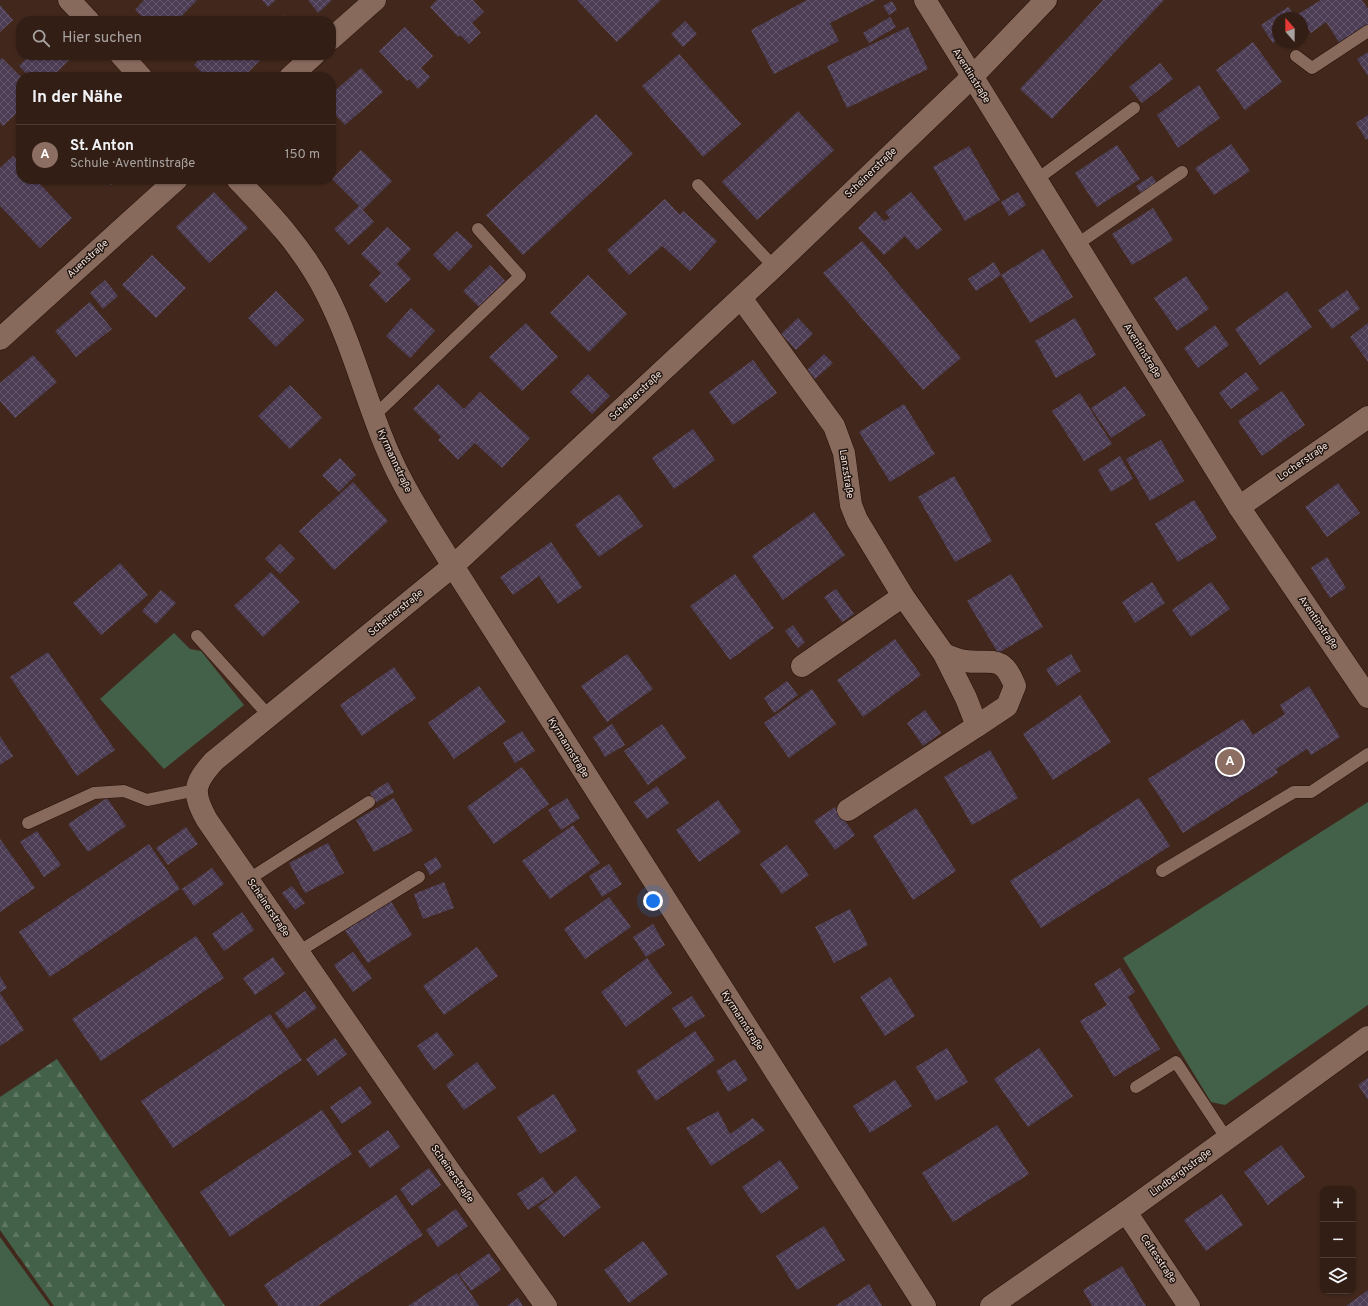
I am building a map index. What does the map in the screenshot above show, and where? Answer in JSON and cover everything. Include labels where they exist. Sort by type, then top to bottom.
[{"type":"street","points":[[69,0],[84,16]]},
{"type":"street","points":[[336,35],[375,0]]},
{"type":"street","name":"Aventinstraße","points":[[925,0],[1239,507],[1368,697]]},
{"type":"street","name":"Scheinerstraße","points":[[546,1306],[207,820],[199,805],[196,790],[201,776],[214,761],[453,566],[774,267],[972,77],[1046,0]]},
{"type":"street","points":[[126,60],[136,72]]},
{"type":"street","points":[[295,72],[309,60]]},
{"type":"street","name":"Auenstraße","points":[[0,338],[171,184]]},
{"type":"street","name":"Kyrmannstraße","points":[[242,184],[270,212],[297,246],[326,292],[346,337],[374,416],[401,481],[453,566],[925,1306]]},
{"type":"street","name":"Lanzstraße","points":[[741,298],[834,426],[844,453],[851,505],[857,520],[903,596],[944,654],[960,684],[977,726]]},
{"type":"street","name":"Locherstraße","points":[[1239,507],[1368,417]]},
{"type":"street","points":[[802,666],[903,596]]},
{"type":"street","points":[[848,810],[1007,706],[1015,686],[1011,676],[1004,667],[995,662],[964,661],[944,654]]},
{"type":"street","name":"Lindberghstraße","points":[[991,1306],[1126,1212],[1368,1037]]},
{"type":"street","name":"Celtesstraße","points":[[1126,1212],[1189,1306]]},
{"type":"lane","points":[[1296,56],[1312,68],[1368,31]]},
{"type":"lane","points":[[1036,180],[1134,108]]},
{"type":"lane","points":[[1076,245],[1182,172]]},
{"type":"lane","points":[[698,185],[774,267]]},
{"type":"lane","points":[[374,416],[520,276],[478,229]]},
{"type":"lane","points":[[197,636],[269,716]]},
{"type":"lane","points":[[1162,871],[1294,792],[1311,792],[1368,754]]},
{"type":"lane","points":[[28,823],[94,793],[124,791],[147,800],[196,790]]},
{"type":"lane","points":[[249,879],[369,802]]},
{"type":"lane","points":[[298,952],[419,877]]},
{"type":"lane","points":[[1136,1087],[1176,1062],[1228,1139]]},
{"type":"green space","points":[[174,633],[190,649],[201,651],[244,705],[164,769],[100,699]]},
{"type":"green space","points":[[1368,802],[1368,1005],[1225,1105],[1211,1102],[1123,958]]},
{"type":"green space","points":[[57,1059],[225,1306],[54,1306],[0,1230],[0,1097]]},
{"type":"green space","points":[[0,1237],[50,1306],[0,1306]]},
{"type":"building","points":[[144,0],[197,0],[182,16],[142,16],[135,10]]},
{"type":"building","points":[[262,0],[276,0],[268,7]]},
{"type":"building","points":[[308,0],[332,0],[318,13]]},
{"type":"building","points":[[437,0],[473,0],[484,12],[472,23],[481,33],[469,44],[460,35],[458,37],[430,7]]},
{"type":"building","points":[[577,0],[661,0],[617,42]]},
{"type":"building","points":[[807,0],[876,0],[830,23],[839,41],[774,74],[751,30]]},
{"type":"building","points":[[1103,0],[1164,0],[1052,119],[1020,89]]},
{"type":"building","points":[[1321,0],[1362,0],[1368,9],[1368,25],[1340,44],[1326,22],[1311,33],[1308,29],[1308,12],[1301,12]]},
{"type":"building","points":[[892,1],[897,10],[889,15],[883,6]]},
{"type":"building","points":[[0,5],[13,20],[0,32]]},
{"type":"building","points":[[1288,7],[1292,12],[1280,12]]},
{"type":"building","points":[[890,17],[896,27],[869,43],[863,33]]},
{"type":"building","points":[[1272,18],[1272,42],[1261,25]]},
{"type":"building","points":[[685,21],[697,34],[683,47],[671,34]]},
{"type":"building","points":[[405,27],[433,56],[421,68],[430,77],[418,89],[409,79],[407,81],[379,51]]},
{"type":"building","points":[[908,27],[928,69],[847,108],[827,66]]},
{"type":"building","points":[[1253,42],[1282,82],[1245,110],[1216,70]]},
{"type":"building","points":[[1368,52],[1368,76],[1357,59]]},
{"type":"building","points":[[679,54],[741,124],[703,157],[642,86]]},
{"type":"building","points":[[2,58],[16,72],[16,114],[3,126],[0,123],[0,60]]},
{"type":"building","points":[[25,60],[69,60],[57,72],[25,72],[19,66]]},
{"type":"building","points":[[198,60],[260,60],[249,72],[202,72],[194,65]]},
{"type":"building","points":[[1160,63],[1173,79],[1142,103],[1129,87]]},
{"type":"building","points":[[361,68],[383,92],[345,125],[336,115],[336,90]]},
{"type":"building","points":[[1199,85],[1220,118],[1178,148],[1157,115]]},
{"type":"building","points":[[798,111],[834,150],[757,220],[722,182]]},
{"type":"building","points":[[596,114],[633,154],[523,255],[486,215]]},
{"type":"building","points":[[1368,115],[1368,139],[1366,140],[1356,123]]},
{"type":"building","points":[[1231,144],[1250,171],[1214,195],[1195,168]]},
{"type":"building","points":[[1117,145],[1140,179],[1097,207],[1075,173]]},
{"type":"building","points":[[969,146],[1000,200],[965,221],[933,167]]},
{"type":"building","points":[[361,150],[392,181],[363,210],[336,183],[336,175]]},
{"type":"building","points":[[13,156],[16,159],[16,184],[40,184],[72,218],[40,248],[0,206],[0,168]]},
{"type":"building","points":[[1152,176],[1158,185],[1142,195],[1136,186]]},
{"type":"building","points":[[214,192],[248,228],[209,263],[176,227]]},
{"type":"building","points":[[911,192],[942,230],[917,250],[905,236],[884,255],[858,228],[875,211],[884,221],[890,218],[885,212]]},
{"type":"building","points":[[1018,192],[1026,205],[1009,216],[1001,202]]},
{"type":"building","points":[[665,199],[680,215],[683,211],[717,241],[690,271],[662,246],[629,275],[607,250]]},
{"type":"building","points":[[359,206],[374,222],[349,245],[334,229]]},
{"type":"building","points":[[1153,208],[1173,240],[1132,265],[1112,234]]},
{"type":"building","points":[[387,227],[411,249],[397,264],[411,279],[386,303],[369,285],[381,273],[361,254]]},
{"type":"building","points":[[457,231],[473,246],[449,271],[433,255]]},
{"type":"building","points":[[862,241],[961,358],[923,390],[823,273]]},
{"type":"building","points":[[1043,249],[1073,297],[1030,323],[1001,275]]},
{"type":"building","points":[[152,255],[186,288],[156,318],[122,285]]},
{"type":"building","points":[[994,262],[1001,275],[976,291],[968,279]]},
{"type":"building","points":[[490,265],[505,281],[479,307],[463,291]]},
{"type":"building","points":[[588,275],[627,314],[589,352],[550,313]]},
{"type":"building","points":[[1186,276],[1209,309],[1177,331],[1154,298]]},
{"type":"building","points":[[105,280],[118,296],[103,309],[90,293]]},
{"type":"building","points":[[1347,290],[1360,309],[1332,329],[1318,310]]},
{"type":"building","points":[[276,291],[304,320],[276,347],[248,318]]},
{"type":"building","points":[[1287,291],[1312,327],[1260,365],[1235,329]]},
{"type":"building","points":[[90,302],[112,329],[76,357],[55,331]]},
{"type":"building","points":[[411,308],[435,331],[410,358],[386,336]]},
{"type":"building","points":[[798,318],[813,334],[796,350],[781,334]]},
{"type":"building","points":[[1075,318],[1096,355],[1056,378],[1035,341]]},
{"type":"building","points":[[526,323],[558,357],[522,391],[489,357]]},
{"type":"building","points":[[1368,323],[1368,362],[1350,337]]},
{"type":"building","points":[[1215,325],[1229,345],[1198,368],[1184,348]]},
{"type":"building","points":[[824,354],[833,363],[815,379],[807,370]]},
{"type":"building","points":[[33,355],[57,382],[15,418],[0,401],[0,383]]},
{"type":"building","points":[[753,360],[777,393],[733,425],[709,392]]},
{"type":"building","points":[[1246,372],[1259,389],[1231,409],[1219,393]]},
{"type":"building","points":[[588,374],[610,396],[592,414],[570,392]]},
{"type":"building","points":[[438,384],[464,409],[480,392],[530,438],[502,468],[475,443],[458,460],[438,440],[441,437],[413,409]]},
{"type":"building","points":[[290,385],[322,418],[290,449],[258,416]]},
{"type":"building","points":[[1125,386],[1146,415],[1111,438],[1091,408]]},
{"type":"building","points":[[1282,391],[1305,425],[1262,456],[1238,421]]},
{"type":"building","points":[[1080,393],[1112,444],[1084,461],[1052,411]]},
{"type":"building","points":[[904,404],[935,454],[890,482],[859,432]]},
{"type":"building","points":[[693,429],[715,460],[674,489],[652,458]]},
{"type":"building","points":[[1161,440],[1184,481],[1150,501],[1126,459]]},
{"type":"building","points":[[1120,456],[1133,479],[1111,492],[1098,470]]},
{"type":"building","points":[[340,458],[356,475],[339,492],[322,475]]},
{"type":"building","points":[[954,476],[992,541],[955,562],[918,497]]},
{"type":"building","points":[[353,482],[388,521],[334,570],[299,531]]},
{"type":"building","points":[[1338,483],[1360,513],[1327,537],[1305,507]]},
{"type":"building","points":[[619,494],[643,526],[599,557],[575,525]]},
{"type":"building","points":[[1194,500],[1217,538],[1178,562],[1155,524]]},
{"type":"building","points":[[814,512],[845,555],[783,600],[752,556]]},
{"type":"building","points":[[551,542],[582,587],[558,604],[539,576],[513,595],[500,577]]},
{"type":"building","points":[[280,544],[295,559],[280,574],[265,559]]},
{"type":"building","points":[[1327,557],[1346,588],[1330,598],[1311,568]]},
{"type":"building","points":[[120,563],[148,595],[101,635],[73,603]]},
{"type":"building","points":[[271,572],[300,602],[263,637],[234,606]]},
{"type":"building","points":[[735,574],[774,628],[730,660],[690,606]]},
{"type":"building","points":[[1011,574],[1043,627],[998,653],[967,601]]},
{"type":"building","points":[[1152,582],[1165,603],[1135,623],[1122,602]]},
{"type":"building","points":[[1211,582],[1230,609],[1191,637],[1172,610]]},
{"type":"building","points":[[836,589],[854,614],[842,622],[824,597]]},
{"type":"building","points":[[161,590],[176,603],[156,624],[142,611]]},
{"type":"building","points":[[793,625],[805,642],[798,648],[785,631]]},
{"type":"building","points":[[895,639],[921,675],[863,717],[837,680]]},
{"type":"building","points":[[48,652],[115,750],[77,776],[10,677]]},
{"type":"building","points":[[627,654],[653,689],[607,722],[581,686]]},
{"type":"building","points":[[1071,654],[1081,671],[1057,686],[1046,669]]},
{"type":"building","points":[[394,667],[416,698],[362,736],[340,705]]},
{"type":"building","points":[[787,681],[798,695],[774,713],[764,698]]},
{"type":"building","points":[[479,686],[506,722],[454,759],[428,723]]},
{"type":"building","points":[[1309,686],[1340,737],[1311,755],[1307,749],[1276,769],[1278,773],[1183,833],[1148,779],[1243,719],[1253,735],[1285,714],[1280,705]]},
{"type":"building","points":[[812,689],[836,724],[789,758],[764,723]]},
{"type":"building","points":[[1080,695],[1111,742],[1053,780],[1023,734]]},
{"type":"building","points":[[925,710],[941,733],[923,746],[907,723]]},
{"type":"building","points":[[612,724],[625,745],[605,757],[593,737]]},
{"type":"building","points":[[662,724],[686,758],[648,785],[624,751]]},
{"type":"building","points":[[522,731],[535,751],[515,763],[503,743]]},
{"type":"building","points":[[0,736],[13,756],[0,765]]},
{"type":"building","points":[[990,750],[1018,798],[972,825],[944,777]]},
{"type":"building","points":[[522,767],[549,804],[494,844],[467,807]]},
{"type":"building","points":[[388,782],[394,792],[375,803],[370,793]]},
{"type":"building","points":[[657,786],[669,803],[647,819],[634,802]]},
{"type":"building","points":[[107,798],[126,826],[88,852],[68,824]]},
{"type":"building","points":[[394,798],[413,831],[374,852],[356,820]]},
{"type":"building","points":[[567,798],[580,818],[561,830],[548,810]]},
{"type":"building","points":[[1139,798],[1170,846],[1041,928],[1010,881]]},
{"type":"building","points":[[718,800],[741,832],[699,862],[676,830]]},
{"type":"building","points":[[835,807],[855,835],[835,850],[814,821]]},
{"type":"building","points":[[916,808],[956,871],[913,900],[873,836]]},
{"type":"building","points":[[573,825],[600,863],[550,899],[522,861]]},
{"type":"building","points":[[186,827],[198,844],[168,865],[156,848]]},
{"type":"building","points":[[37,831],[61,865],[44,877],[20,842]]},
{"type":"building","points":[[0,839],[35,888],[0,912]]},
{"type":"building","points":[[328,843],[344,873],[305,893],[289,863]]},
{"type":"building","points":[[149,844],[180,889],[50,977],[19,932]]},
{"type":"building","points":[[787,845],[809,875],[782,894],[760,864]]},
{"type":"building","points":[[436,857],[442,867],[430,875],[424,864]]},
{"type":"building","points":[[609,864],[622,884],[602,897],[589,876]]},
{"type":"building","points":[[212,868],[224,884],[194,906],[182,889]]},
{"type":"building","points":[[444,882],[454,908],[423,919],[414,894]]},
{"type":"building","points":[[292,886],[305,903],[295,910],[282,893]]},
{"type":"building","points":[[609,897],[631,927],[585,959],[564,929]]},
{"type":"building","points":[[390,900],[412,935],[368,963],[343,928]]},
{"type":"building","points":[[850,909],[868,945],[834,963],[815,927]]},
{"type":"building","points":[[242,912],[254,930],[224,951],[212,934]]},
{"type":"building","points":[[653,924],[665,945],[646,957],[633,937]]},
{"type":"building","points":[[196,936],[224,978],[101,1061],[72,1019]]},
{"type":"building","points":[[477,947],[498,976],[444,1015],[423,986]]},
{"type":"building","points":[[353,952],[372,978],[353,992],[334,965]]},
{"type":"building","points":[[273,957],[285,974],[255,995],[243,978]]},
{"type":"building","points":[[647,958],[672,993],[626,1027],[601,992]]},
{"type":"building","points":[[1120,968],[1135,992],[1128,997],[1160,1049],[1114,1077],[1080,1021],[1107,1005],[1094,984]]},
{"type":"building","points":[[0,976],[7,988],[0,992]]},
{"type":"building","points":[[890,977],[915,1016],[885,1036],[860,997]]},
{"type":"building","points":[[305,991],[317,1008],[287,1029],[275,1013]]},
{"type":"building","points":[[0,993],[24,1030],[0,1046]]},
{"type":"building","points":[[692,996],[705,1016],[685,1028],[672,1008]]},
{"type":"building","points":[[270,1014],[302,1060],[173,1148],[141,1101]]},
{"type":"building","points":[[695,1031],[715,1060],[656,1101],[636,1071]]},
{"type":"building","points":[[437,1032],[454,1055],[434,1070],[417,1046]]},
{"type":"building","points":[[335,1038],[347,1054],[318,1076],[306,1059]]},
{"type":"building","points":[[947,1048],[968,1082],[936,1101],[916,1067]]},
{"type":"building","points":[[1039,1048],[1073,1096],[1028,1127],[994,1079]]},
{"type":"building","points":[[735,1059],[748,1080],[728,1092],[716,1071]]},
{"type":"building","points":[[477,1062],[496,1088],[464,1110],[446,1085]]},
{"type":"building","points":[[1368,1078],[1368,1100],[1358,1085]]},
{"type":"building","points":[[895,1080],[912,1106],[870,1133],[853,1106]]},
{"type":"building","points":[[360,1086],[372,1103],[342,1124],[330,1107]]},
{"type":"building","points":[[554,1094],[577,1131],[540,1154],[517,1117]]},
{"type":"building","points":[[322,1110],[352,1154],[230,1237],[200,1192]]},
{"type":"building","points":[[718,1111],[730,1134],[753,1118],[765,1130],[711,1166],[686,1128]]},
{"type":"building","points":[[997,1125],[1029,1174],[953,1222],[922,1173]]},
{"type":"building","points":[[388,1130],[400,1147],[370,1168],[358,1151]]},
{"type":"building","points":[[1281,1145],[1305,1177],[1268,1205],[1244,1172]]},
{"type":"building","points":[[780,1160],[799,1188],[761,1214],[742,1187]]},
{"type":"building","points":[[429,1168],[441,1185],[412,1206],[400,1189]]},
{"type":"building","points":[[576,1176],[601,1207],[564,1237],[538,1207]]},
{"type":"building","points":[[543,1177],[554,1193],[528,1210],[517,1194]]},
{"type":"building","points":[[1222,1194],[1243,1225],[1206,1251],[1184,1220]]},
{"type":"building","points":[[396,1195],[423,1235],[318,1306],[278,1306],[264,1285]]},
{"type":"building","points":[[456,1209],[468,1226],[438,1247],[426,1230]]},
{"type":"building","points":[[824,1226],[845,1260],[797,1290],[776,1256]]},
{"type":"building","points":[[643,1241],[668,1274],[629,1303],[604,1270]]},
{"type":"building","points":[[489,1253],[501,1270],[471,1291],[459,1274]]},
{"type":"building","points":[[1122,1266],[1146,1306],[1092,1306],[1083,1290]]},
{"type":"building","points":[[457,1273],[479,1306],[408,1306]]},
{"type":"building","points":[[869,1284],[882,1306],[835,1306]]},
{"type":"building","points":[[1368,1290],[1368,1306],[1346,1306]]},
{"type":"building","points":[[518,1298],[523,1306],[507,1306]]},
{"type":"place","name":"St. Anton","points":[[1230,762]]}]
